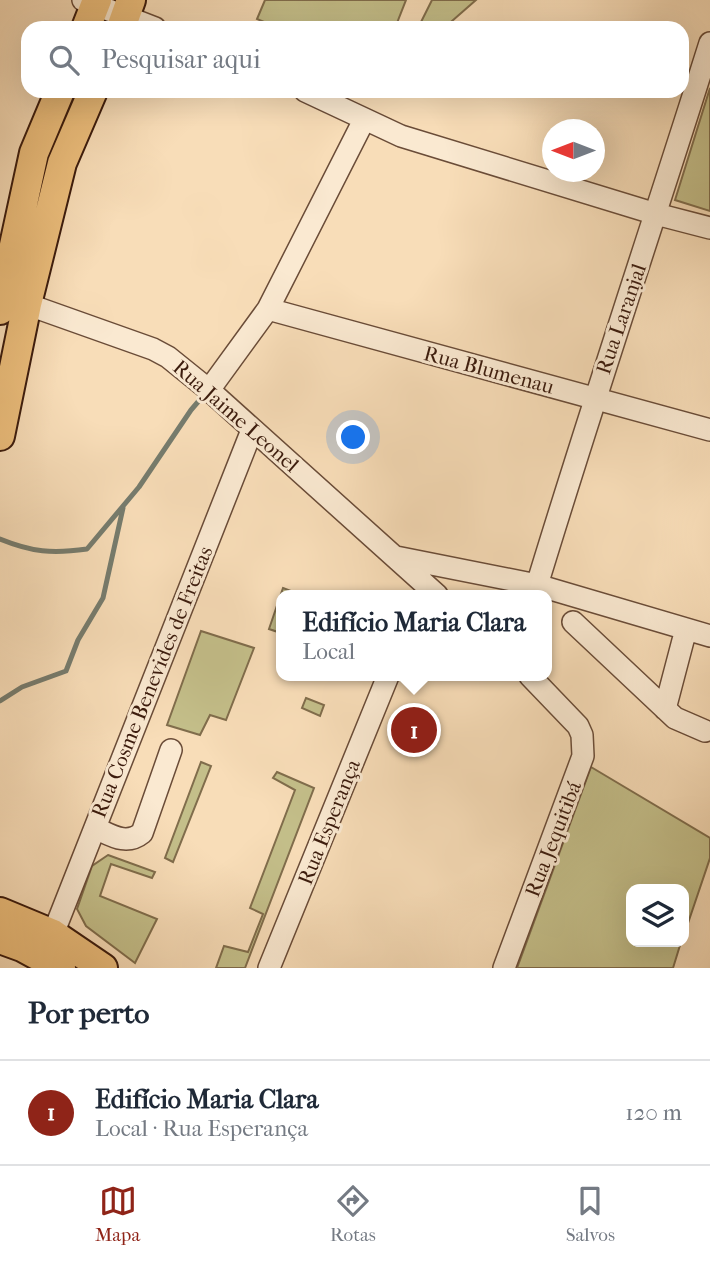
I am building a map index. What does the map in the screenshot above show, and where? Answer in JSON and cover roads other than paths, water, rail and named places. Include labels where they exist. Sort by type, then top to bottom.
[{"type":"main road","points":[[0,436],[8,302],[34,153],[57,98]]},
{"type":"main road","points":[[8,302],[90,98]]},
{"type":"main road","points":[[34,153],[62,163]]},
{"type":"main road","points":[[0,912],[47,956]]},
{"type":"main road","points":[[0,939],[47,956],[103,968]]},
{"type":"street","points":[[91,8],[126,15]]},
{"type":"street","name":"Rua Laranjal","points":[[536,590],[594,398],[710,43]]},
{"type":"street","points":[[319,98],[401,136],[710,228]]},
{"type":"street","points":[[209,390],[268,309],[365,120]]},
{"type":"street","name":"Rua Jaime Leonel","points":[[8,302],[153,349],[176,363],[396,557],[425,590]]},
{"type":"street","name":"Rua Blumenau","points":[[268,309],[710,430]]},
{"type":"street","name":"Rua Cosme Benevides de Freitas","points":[[47,956],[252,430]]},
{"type":"street","points":[[396,557],[536,590]]},
{"type":"street","points":[[552,594],[710,636]]},
{"type":"street","points":[[573,622],[674,718],[705,731]]},
{"type":"street","points":[[665,709],[686,629]]},
{"type":"street","name":"Rua Esperança","points":[[269,968],[386,681]]},
{"type":"street","name":"Rua Jequitibá","points":[[504,968],[583,756],[582,735],[566,711],[535,681]]},
{"type":"street","points":[[95,828],[124,840],[134,840],[142,834],[172,750]]},
{"type":"waterway","points":[[0,539],[42,551],[87,549],[139,487],[203,396]]},
{"type":"waterway","points":[[0,701],[22,687],[66,671],[78,640],[103,598],[123,508]]},
{"type":"place","name":"Edifício Maria Clara","points":[[414,730]]}]
